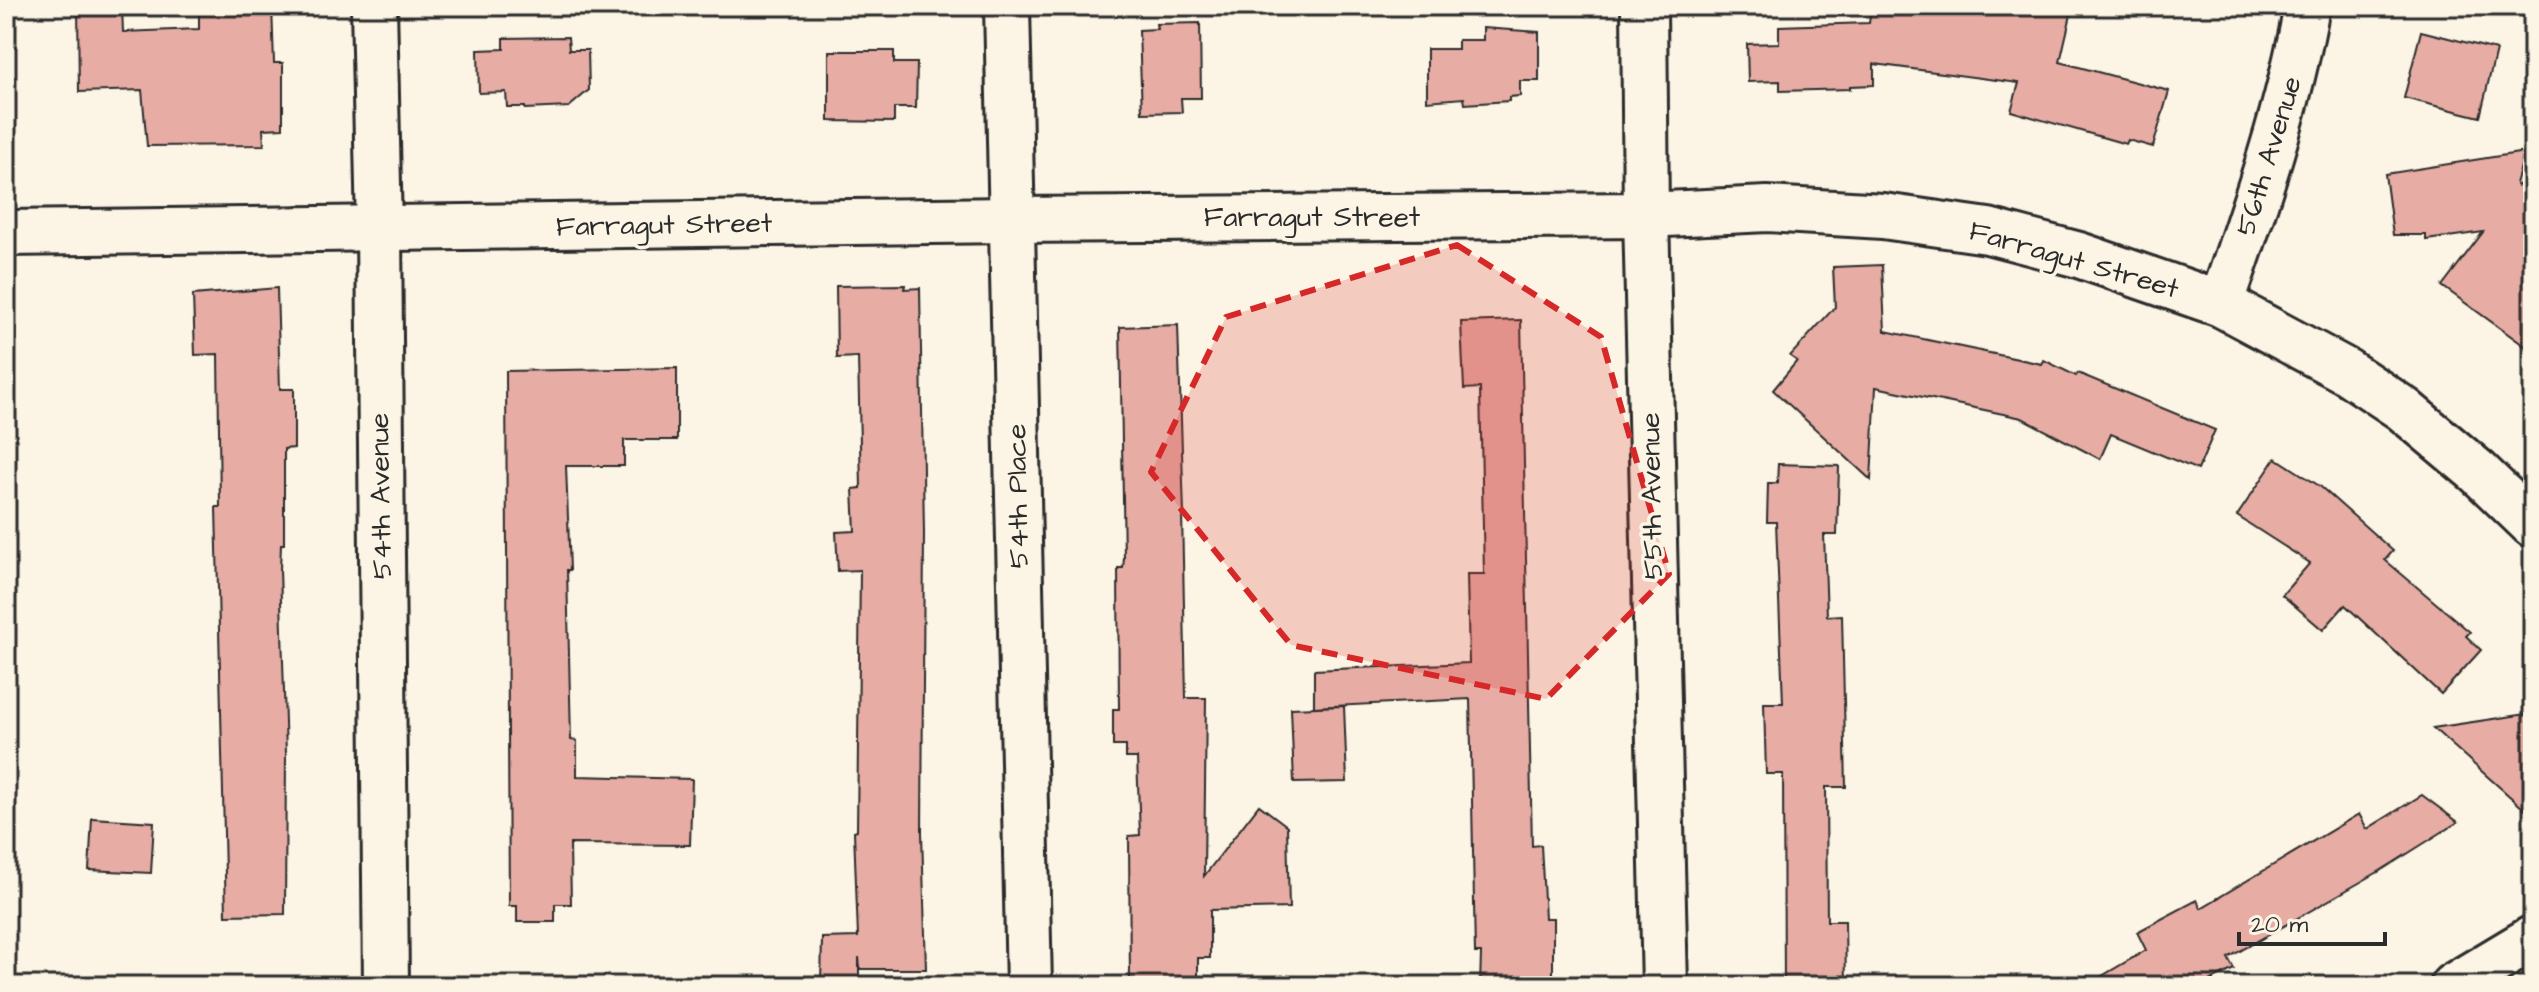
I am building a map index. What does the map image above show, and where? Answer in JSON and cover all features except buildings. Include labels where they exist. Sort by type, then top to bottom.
[{"type":"street","name":"54th Avenue","points":[[374,6],[386,986]]},
{"type":"street","name":"54th Place","points":[[1007,6],[1029,986]]},
{"type":"street","name":"55th Avenue","points":[[1644,6],[1646,215],[1665,986]]},
{"type":"street","name":"56th Avenue","points":[[2221,304],[2255,205],[2297,65],[2307,6]]},
{"type":"street","name":"Farragut Street","points":[[6,233],[1646,215],[1767,209],[1883,216],[1988,231],[2079,255],[2221,304],[2346,371],[2403,409],[2478,472],[2533,525]]},
{"type":"street","points":[[2453,986],[2533,938]]},
{"type":"highlighted area","points":[[1457,245],[1601,337],[1669,574],[1546,699],[1291,645],[1151,472],[1226,317]]}]
